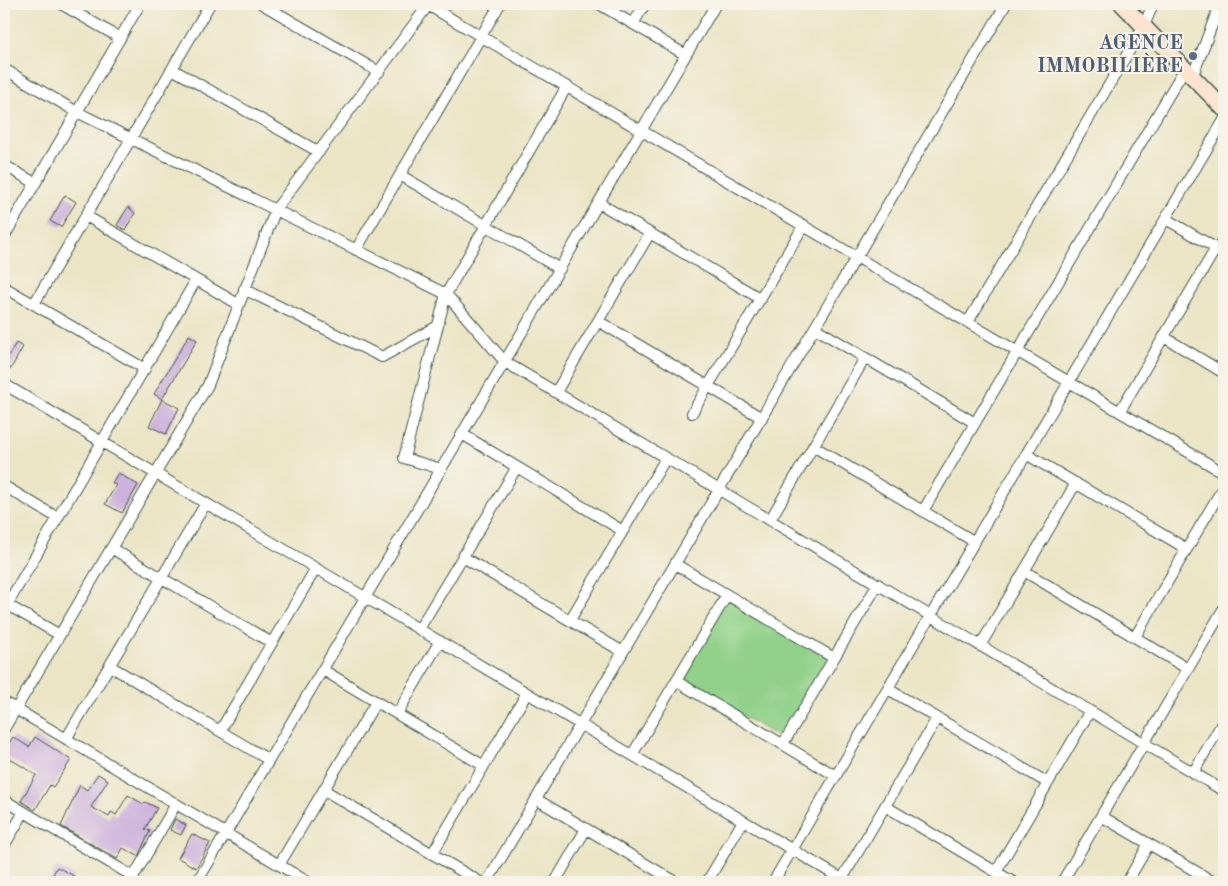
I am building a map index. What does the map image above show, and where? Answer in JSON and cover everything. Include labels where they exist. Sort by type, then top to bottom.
[{"type":"main road","points":[[1122,4],[1224,109]]},
{"type":"street","points":[[4,237],[140,4]]},
{"type":"street","points":[[34,304],[210,4]]},
{"type":"street","points":[[262,4],[379,72]]},
{"type":"street","points":[[4,730],[208,384],[276,210],[428,4],[1224,472]]},
{"type":"street","points":[[356,250],[500,4]]},
{"type":"street","points":[[599,4],[686,55]]},
{"type":"street","points":[[633,24],[645,4]]},
{"type":"street","points":[[197,882],[716,4]]},
{"type":"street","points":[[487,882],[1006,4]]},
{"type":"street","points":[[968,322],[1144,26],[1153,4]]},
{"type":"street","points":[[923,511],[1017,351],[1189,72],[1220,4]]},
{"type":"street","points":[[67,5],[120,38]]},
{"type":"street","points":[[4,69],[77,112],[446,294],[505,362],[1224,791]]},
{"type":"street","points":[[172,69],[319,152]]},
{"type":"street","points":[[441,469],[404,458],[436,327],[446,294],[567,86]]},
{"type":"street","points":[[773,882],[1224,120]]},
{"type":"street","points":[[4,165],[35,183]]},
{"type":"street","points":[[400,175],[560,269]]},
{"type":"street","points":[[599,203],[761,298]]},
{"type":"street","points":[[86,216],[238,304]]},
{"type":"street","points":[[1120,411],[1164,337],[1220,251],[1166,219]]},
{"type":"street","points":[[692,413],[804,225]]},
{"type":"street","points":[[556,392],[650,233]]},
{"type":"street","points":[[60,635],[5,604],[58,518],[196,280]]},
{"type":"street","points":[[4,287],[145,369]]},
{"type":"street","points":[[244,289],[382,357],[436,327]]},
{"type":"street","points":[[598,321],[762,418]]},
{"type":"street","points":[[815,328],[975,423]]},
{"type":"street","points":[[1164,337],[1224,373]]},
{"type":"street","points":[[770,520],[865,358]]},
{"type":"street","points":[[4,384],[844,881],[885,806],[937,718]]},
{"type":"street","points":[[462,434],[623,531]]},
{"type":"street","points":[[814,446],[975,542]]},
{"type":"street","points":[[1026,454],[1187,549]]},
{"type":"street","points":[[570,620],[666,458]]},
{"type":"street","points":[[419,629],[517,468]]},
{"type":"street","points":[[980,646],[1076,484]]},
{"type":"street","points":[[4,486],[58,518]]},
{"type":"street","points":[[1135,637],[1224,486]]},
{"type":"street","points":[[66,739],[206,503]]},
{"type":"street","points":[[111,548],[272,643]]},
{"type":"street","points":[[463,557],[624,652]]},
{"type":"street","points":[[675,564],[834,658]]},
{"type":"street","points":[[220,731],[316,568]]},
{"type":"street","points":[[1024,571],[1188,669]]},
{"type":"street","points":[[783,744],[878,584]]},
{"type":"street","points":[[632,755],[727,595]]},
{"type":"street","points":[[1062,882],[1224,608]]},
{"type":"street","points":[[397,714],[440,642]]},
{"type":"street","points":[[110,666],[269,760]]},
{"type":"street","points":[[322,670],[484,766]]},
{"type":"street","points":[[676,681],[836,776]]},
{"type":"street","points":[[888,689],[1048,783]]},
{"type":"street","points":[[432,854],[527,693]]},
{"type":"street","points":[[4,702],[308,882]]},
{"type":"street","points":[[279,865],[376,702]]},
{"type":"street","points":[[996,872],[1090,711]]},
{"type":"street","points":[[1193,773],[1224,720]]},
{"type":"street","points":[[324,790],[480,882]]},
{"type":"street","points":[[536,799],[676,882]]},
{"type":"street","points":[[4,800],[132,879],[176,804]]},
{"type":"street","points":[[885,806],[1013,882]]},
{"type":"street","points":[[4,846],[24,812]]},
{"type":"street","points":[[1101,816],[1214,882]]},
{"type":"street","points":[[707,882],[743,821]]},
{"type":"street","points":[[555,882],[586,829]]},
{"type":"street","points":[[1127,882],[1150,844]]},
{"type":"green space","points":[[727,598],[831,660],[784,740],[679,678]]},
{"type":"building","points":[[65,195],[76,202],[61,227],[50,221]]},
{"type":"building","points":[[128,207],[135,213],[125,230],[117,225]]},
{"type":"building","points":[[189,335],[197,340],[162,399],[154,394]]},
{"type":"building","points":[[16,343],[23,347],[10,370],[4,366],[4,363]]},
{"type":"building","points":[[162,399],[179,408],[166,434],[149,426]]},
{"type":"building","points":[[118,473],[138,485],[122,513],[105,504],[116,485],[112,483]]},
{"type":"building","points":[[13,737],[29,747],[35,737],[71,760],[53,787],[50,785],[35,810],[21,801],[36,775],[4,755],[4,751]]},
{"type":"building","points":[[98,774],[108,780],[91,807],[109,817],[111,812],[116,815],[128,795],[143,804],[145,802],[157,808],[145,829],[150,831],[138,856],[123,848],[117,859],[61,826],[80,785],[87,790]]},
{"type":"building","points":[[175,819],[186,825],[181,835],[170,830]]},
{"type":"building","points":[[192,834],[210,843],[196,868],[178,858]]},
{"type":"building","points":[[57,867],[74,876],[71,882],[49,882]]},
{"type":"place","name":"AGENCE IMMOBILIÈRE","points":[[1193,56]]}]
